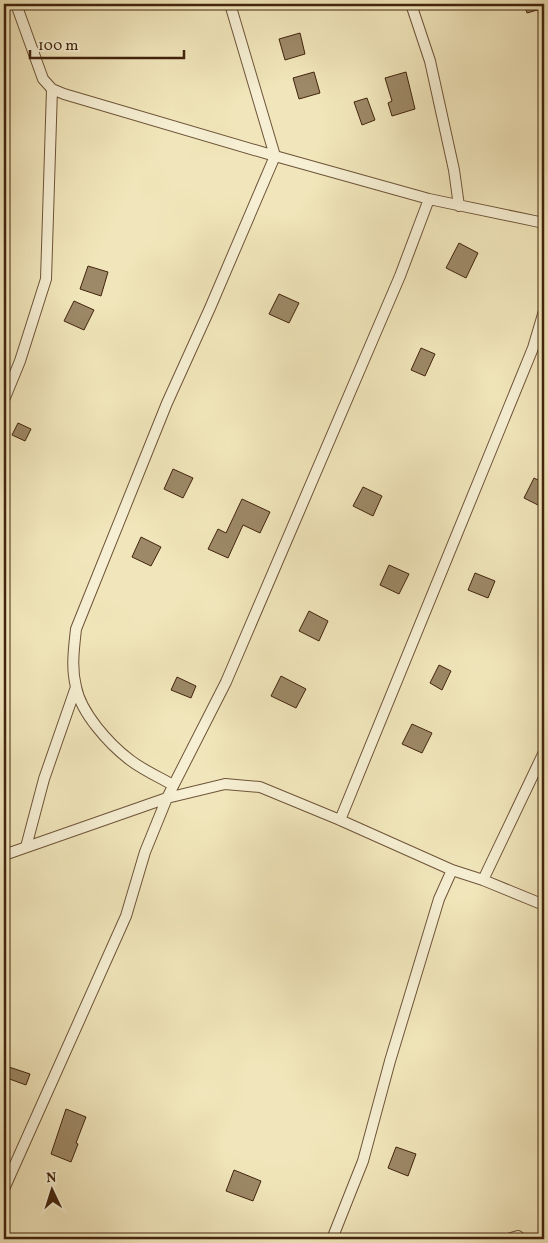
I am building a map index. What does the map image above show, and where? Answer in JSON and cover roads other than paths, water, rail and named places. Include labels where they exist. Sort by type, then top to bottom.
[{"type":"street","points":[[16,4],[43,79],[52,89],[275,156],[429,199],[544,223]]},
{"type":"street","points":[[173,785],[130,760],[99,730],[80,699],[72,666],[76,629],[167,403],[275,156],[230,4]]},
{"type":"street","points":[[411,4],[430,60],[454,170],[459,206]]},
{"type":"street","points":[[4,400],[20,361],[46,279],[52,89]]},
{"type":"street","points":[[4,1190],[126,916],[145,852],[167,798],[226,682],[400,276],[429,199]]},
{"type":"street","points":[[340,820],[533,348],[544,311]]},
{"type":"street","points":[[26,847],[44,779],[76,687]]},
{"type":"street","points":[[483,880],[544,752]]},
{"type":"street","points":[[4,854],[167,798],[225,784],[260,787],[452,870],[483,880],[544,905]]},
{"type":"street","points":[[332,1239],[363,1160],[438,899],[452,870]]},
{"type":"street","points":[[508,1239],[518,1236],[522,1239]]}]
